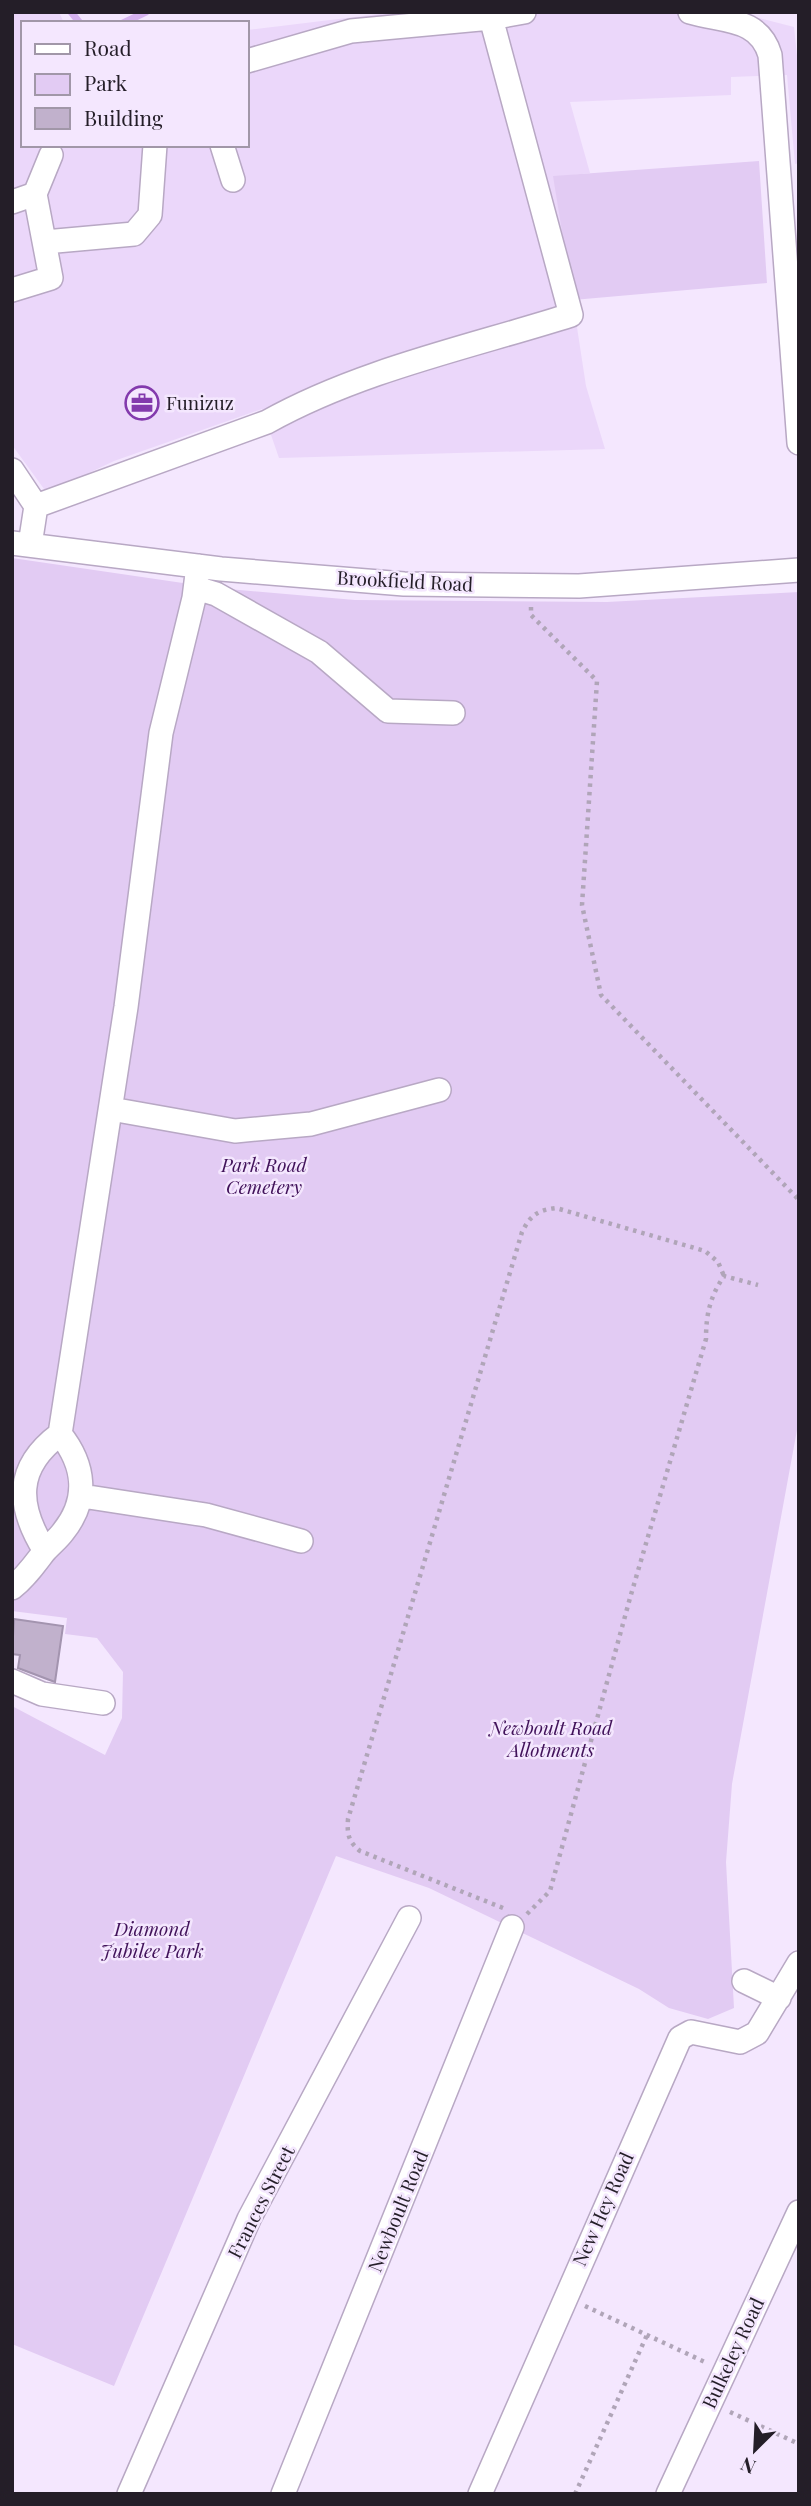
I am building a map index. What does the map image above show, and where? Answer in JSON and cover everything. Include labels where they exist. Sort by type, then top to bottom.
[{"type":"street","points":[[248,61],[351,31],[491,18],[524,12]]},
{"type":"street","points":[[691,12],[744,24],[760,32],[766,42],[772,75],[795,322],[799,443]]},
{"type":"street","points":[[21,544],[36,506],[267,422],[302,402],[348,384],[571,315],[491,18]]},
{"type":"street","points":[[45,242],[134,234],[150,215],[155,147]]},
{"type":"street","points":[[223,147],[233,180]]},
{"type":"street","points":[[12,290],[51,278],[35,194],[51,155]]},
{"type":"street","points":[[12,202],[35,194]]},
{"type":"street","points":[[12,470],[36,506]]},
{"type":"street","name":"Brookfield Road","points":[[21,544],[197,577],[404,584],[579,586],[799,570]]},
{"type":"street","points":[[45,1551],[24,1510],[24,1487],[38,1454],[60,1434],[111,1109],[161,733],[197,577],[216,594],[319,652],[388,710],[453,713]]},
{"type":"street","points":[[111,1109],[235,1131],[311,1124],[439,1090]]},
{"type":"street","points":[[12,1588],[29,1574],[76,1514],[82,1496],[78,1462],[60,1434]]},
{"type":"street","points":[[82,1496],[206,1515],[300,1541]]},
{"type":"street","points":[[12,1681],[42,1694],[103,1703]]},
{"type":"street","name":"Frances Street","points":[[129,2494],[249,2219],[409,1918]]},
{"type":"street","name":"Newboult Road","points":[[283,2494],[518,1922]]},
{"type":"street","name":"New Hey Road","points":[[480,2494],[564,2297],[680,2038],[691,2032],[740,2042],[757,2033],[799,1963]]},
{"type":"street","points":[[744,1981],[779,1998]]},
{"type":"street","name":"Bulkeley Road","points":[[668,2494],[799,2212]]},
{"type":"path","points":[[531,585],[531,615],[597,681],[582,905],[601,995],[799,1200]]},
{"type":"path","points":[[556,1208],[705,1251],[718,1262],[724,1276],[709,1303],[705,1319],[706,1339],[630,1598],[550,1891],[518,1922],[360,1851],[351,1843],[347,1834],[352,1805],[522,1232],[530,1217],[542,1209],[556,1208]]},
{"type":"path","points":[[724,1276],[758,1285]]},
{"type":"path","points":[[564,2297],[723,2371]]},
{"type":"path","points":[[575,2494],[647,2335]]},
{"type":"path","points":[[709,2402],[799,2444]]},
{"type":"shaded area","points":[[12,12],[59,12],[63,21],[21,21],[21,147],[248,147],[248,30],[396,12],[736,12],[794,27],[799,75],[799,163],[795,164],[787,75],[731,77],[731,95],[570,102],[590,173],[554,177],[586,386],[605,449],[279,458],[262,409],[114,461],[47,493],[12,445]]},
{"type":"green space","points":[[759,161],[767,283],[573,300],[553,176]]},
{"type":"green space","points":[[12,558],[217,588],[355,600],[607,602],[799,592],[799,1419],[732,1784],[726,1862],[734,2008],[708,2019],[669,2008],[639,1989],[429,1888],[336,1856],[114,2386],[12,2344],[12,1706],[105,1755],[122,1718],[123,1672],[97,1638],[65,1634],[67,1618],[12,1611]]},
{"type":"building","points":[[14,1619],[63,1626],[55,1682],[18,1668],[20,1655],[12,1654]]},
{"type":"waterway","points":[[71,12],[78,21]]},
{"type":"waterway","points":[[127,21],[146,12]]},
{"type":"place","name":"Funizuz","points":[[142,403]]},
{"type":"park label","name":"Park Road Cemetery","points":[[264,1176]]},
{"type":"park label","name":"Newboult Road Allotments","points":[[551,1739]]},
{"type":"park label","name":"Diamond Jubilee Park","points":[[152,1940]]}]
